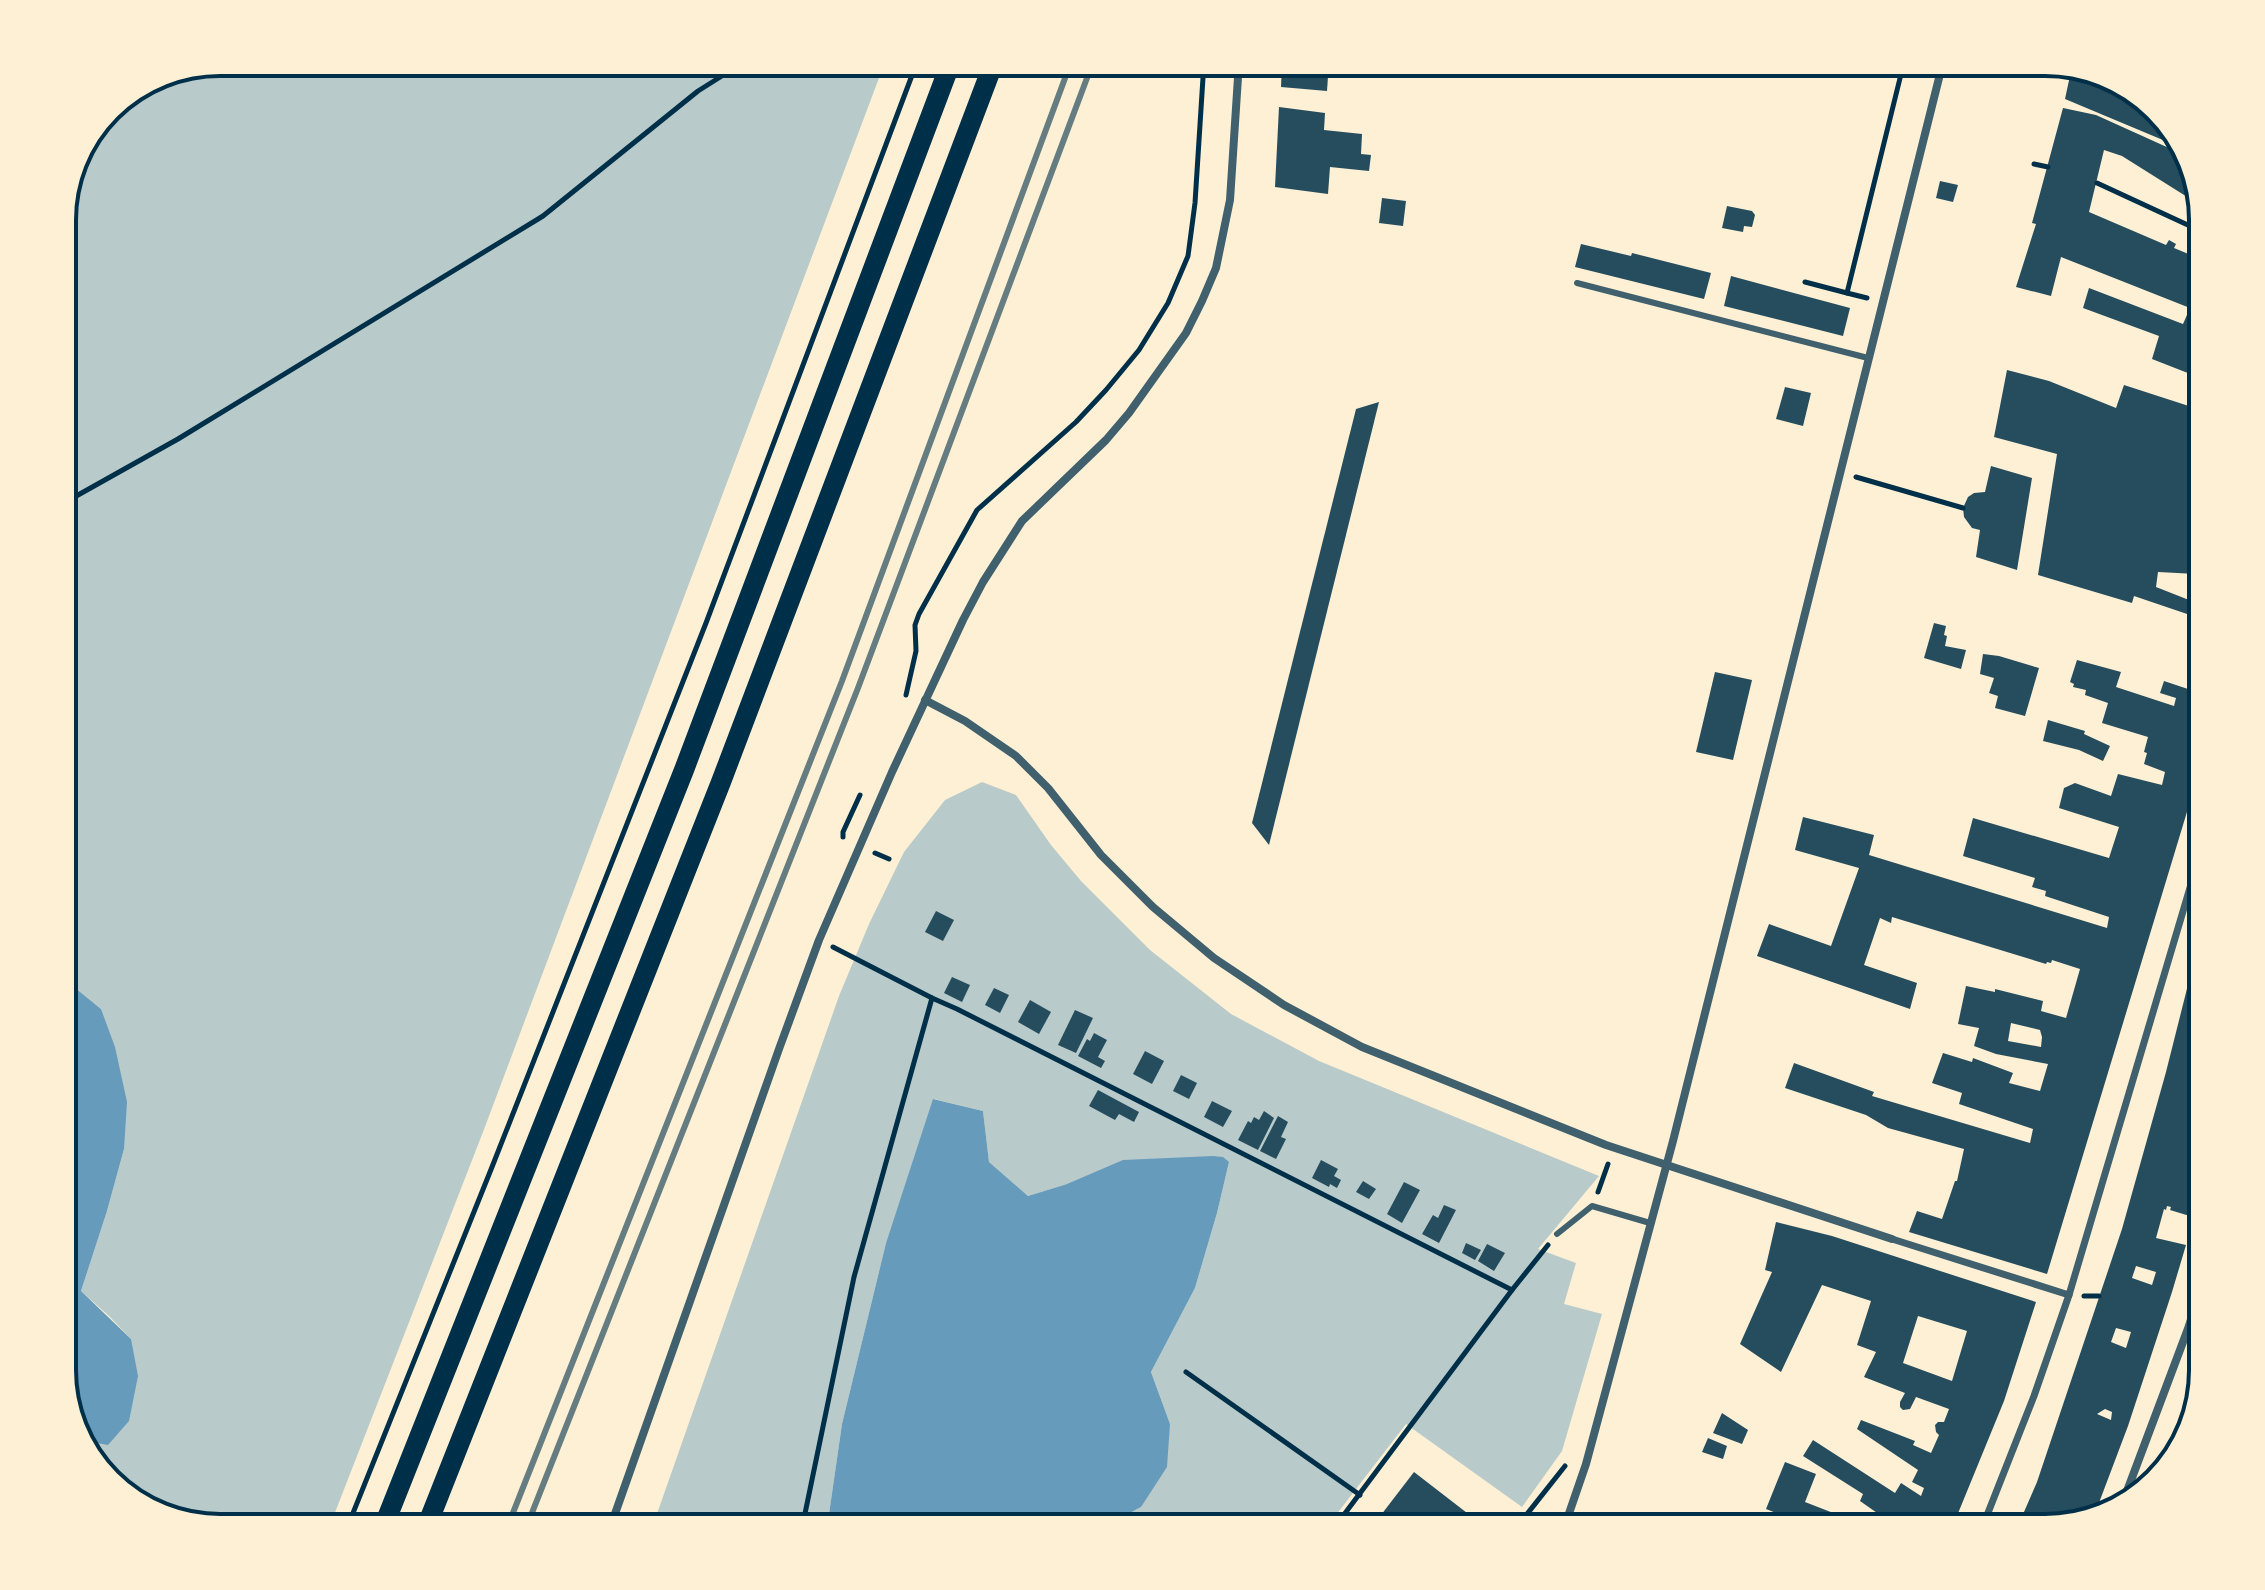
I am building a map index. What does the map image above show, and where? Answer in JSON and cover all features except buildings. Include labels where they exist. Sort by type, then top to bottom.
[{"type":"main road","points":[[389,1514],[684,770],[946,76]]},
{"type":"main road","points":[[432,1514],[721,782],[989,76]]},
{"type":"street","points":[[615,1514],[819,940],[925,700],[970,607],[1013,535],[1033,510],[1106,440],[1129,413],[1179,343],[1202,301],[1216,268],[1230,200],[1238,76]]},
{"type":"street","points":[[1569,1514],[1586,1464],[1667,1166],[1940,76]]},
{"type":"street","points":[[925,700],[986,734],[1016,756],[1048,788],[1101,855],[1182,933],[1284,1005],[1362,1047],[1614,1148],[2069,1295]]},
{"type":"street","points":[[1988,1514],[2034,1396],[2069,1295],[2189,891]]},
{"type":"street","points":[[2128,1487],[2189,1326]]},
{"type":"lane","points":[[1577,283],[1868,358]]},
{"type":"lane","points":[[1557,1234],[1592,1206],[1650,1223]]},
{"type":"path","points":[[76,496],[178,439],[543,216],[698,91],[722,76]]},
{"type":"path","points":[[353,1514],[706,623],[912,76]]},
{"type":"path","points":[[906,697],[916,651],[915,625],[919,614],[977,510],[1076,422],[1106,390],[1139,350],[1168,303],[1188,256],[1203,76]]},
{"type":"path","points":[[1847,293],[1901,76]]},
{"type":"path","points":[[2034,164],[2048,167]]},
{"type":"path","points":[[2097,183],[2189,226]]},
{"type":"path","points":[[1805,282],[1883,302]]},
{"type":"path","points":[[1840,472],[1963,508]]},
{"type":"path","points":[[861,793],[843,832],[843,840],[889,859]]},
{"type":"path","points":[[819,940],[1512,1290]]},
{"type":"path","points":[[805,1514],[854,1277],[932,998]]},
{"type":"path","points":[[1592,1206],[1614,1148]]},
{"type":"path","points":[[1345,1514],[1557,1234]]},
{"type":"path","points":[[1186,1372],[1360,1495]]},
{"type":"path","points":[[1527,1514],[1569,1461],[1586,1464]]},
{"type":"shaded area","points":[[210,76],[880,76],[483,1132],[334,1514],[210,1514],[174,1506],[140,1490],[125,1478],[92,1437],[131,1339],[81,1291],[124,1149],[101,1009],[76,989],[76,210],[87,165],[106,132],[118,118],[148,95],[183,81]]},
{"type":"shaded area","points":[[982,782],[1016,795],[1081,881],[1150,950],[1231,1014],[1319,1061],[1599,1176],[1538,1249],[1576,1263],[1564,1304],[1602,1314],[1562,1451],[1522,1507],[1406,1424],[1337,1514],[1128,1514],[1141,1507],[1170,1424],[1151,1372],[1195,1288],[1229,1162],[1067,1184],[1028,1196],[989,1162],[983,1111],[934,1099],[886,1243],[842,1424],[829,1514],[657,1514],[839,996],[904,852],[945,800]]},
{"type":"water","points":[[76,989],[101,1009],[115,1047],[127,1102],[124,1149],[81,1291],[131,1339],[138,1376],[129,1421],[108,1445],[95,1442],[84,1416],[76,1380]]},
{"type":"water","points":[[933,1099],[983,1111],[989,1162],[1028,1196],[1067,1184],[1123,1160],[1213,1156],[1223,1157],[1229,1162],[1195,1288],[1151,1372],[1170,1424],[1167,1467],[1141,1507],[1128,1514],[829,1514],[842,1424],[886,1243]]},
{"type":"railway","points":[[513,1514],[842,681],[1066,76]]},
{"type":"railway","points":[[532,1514],[858,688],[1088,76]]}]
